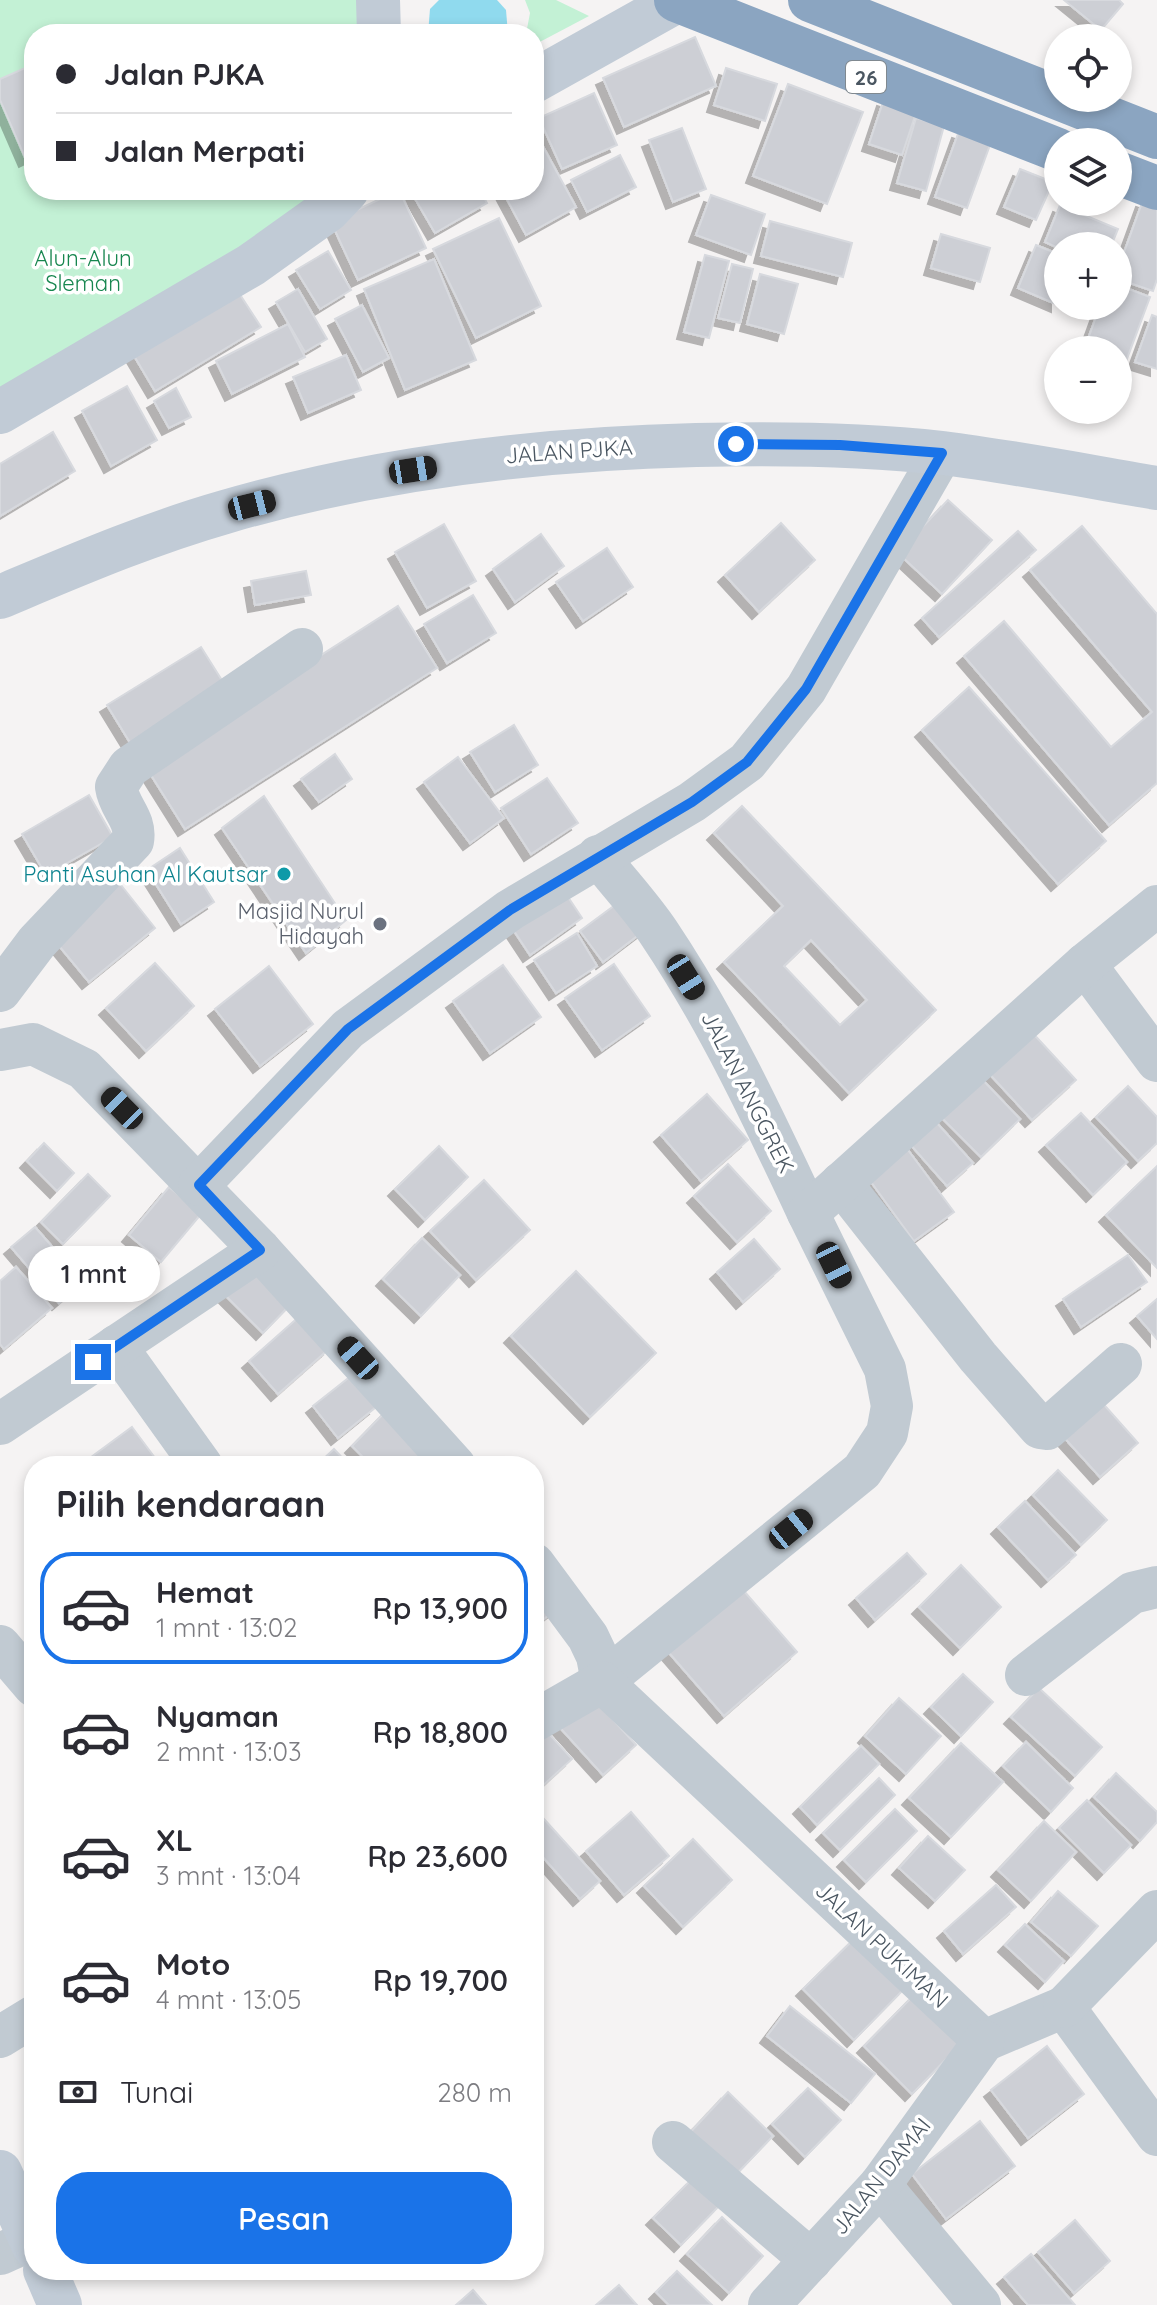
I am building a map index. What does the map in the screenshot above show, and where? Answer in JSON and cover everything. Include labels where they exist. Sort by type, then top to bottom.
[{"type":"highway","name":"26","points":[[676,0],[1044,145]]},
{"type":"highway","name":"26","points":[[810,0],[1157,137]]},
{"type":"highway","points":[[1132,178],[1157,188]]},
{"type":"main road","points":[[378,0],[379,24]]},
{"type":"main road","points":[[544,75],[676,0]]},
{"type":"main road","points":[[0,412],[251,265],[338,200]]},
{"type":"main road","name":"JALAN PJKA","points":[[0,597],[93,558],[225,512],[359,479],[493,457],[611,447],[840,445],[942,453],[1157,488]]},
{"type":"main road","points":[[0,2172],[24,2243]]},
{"type":"main road","points":[[44,2280],[60,2305]]},
{"type":"street","points":[[199,1185],[348,1029],[510,910],[692,802],[747,762],[806,689],[942,453]]},
{"type":"street","points":[[5,970],[37,942],[133,841],[132,820],[118,797],[116,787],[129,767],[302,649]]},
{"type":"street","name":"JALAN ANGGREK","points":[[544,1715],[602,1682],[862,1471],[887,1433],[892,1406],[885,1369],[744,1077],[701,1000],[657,931],[598,856]]},
{"type":"street","points":[[808,1213],[1085,964],[1151,925]]},
{"type":"street","points":[[1085,964],[1157,1061]]},
{"type":"street","points":[[0,1050],[33,1044],[84,1069],[260,1250],[446,1456]]},
{"type":"street","points":[[841,1183],[978,1357],[1040,1428],[1047,1429],[1121,1364]]},
{"type":"street","points":[[0,1424],[260,1250]]},
{"type":"street","points":[[116,1346],[195,1456]]},
{"type":"street","points":[[544,1578],[588,1637],[597,1656],[602,1682]]},
{"type":"street","points":[[1026,1675],[1132,1593],[1157,1587]]},
{"type":"street","points":[[0,1646],[24,1674]]},
{"type":"street","name":"JALAN PUKIMAN","points":[[602,1682],[984,2041]]},
{"type":"street","points":[[984,2041],[1064,2007],[1157,1911]]},
{"type":"street","points":[[1064,2007],[1157,2135]]},
{"type":"street","points":[[0,2037],[24,2022]]},
{"type":"street","name":"JALAN DAMAI","points":[[769,2305],[880,2185],[984,2041]]},
{"type":"street","points":[[673,2142],[811,2260]]},
{"type":"street","points":[[880,2185],[980,2305]]},
{"type":"green space","name":"Alun-Alun Sleman","points":[[0,0],[374,0],[375,24],[24,24],[24,200],[332,200],[0,415]]},
{"type":"green space","points":[[525,0],[556,0],[589,16],[544,40],[544,24],[528,24],[530,13]]},
{"type":"water","points":[[439,0],[497,0],[506,10],[507,24],[429,24],[430,9]]},
{"type":"building","points":[[1064,0],[1119,0],[1123,4],[1106,24],[1094,24]]},
{"type":"building","points":[[695,37],[716,86],[624,127],[603,78]]},
{"type":"building","points":[[24,68],[24,155],[0,100],[0,79]]},
{"type":"building","points":[[726,68],[777,84],[765,121],[714,105]]},
{"type":"building","points":[[788,84],[863,112],[827,204],[753,176]]},
{"type":"building","points":[[594,93],[617,145],[562,169],[544,129],[544,116]]},
{"type":"building","points":[[884,99],[917,110],[902,155],[869,144]]},
{"type":"building","points":[[916,118],[944,126],[926,191],[897,183]]},
{"type":"building","points":[[682,128],[706,189],[673,202],[649,140]]},
{"type":"building","points":[[959,131],[991,142],[967,208],[935,197]]},
{"type":"building","points":[[544,148],[576,207],[526,235],[507,200],[544,200]]},
{"type":"building","points":[[620,155],[636,187],[587,212],[571,180]]},
{"type":"building","points":[[1020,169],[1044,178],[1044,202],[1036,220],[1004,207]]},
{"type":"building","points":[[711,195],[765,214],[751,255],[696,235]]},
{"type":"building","points":[[378,200],[404,200],[426,248],[358,280],[331,222]]},
{"type":"building","points":[[416,200],[485,200],[487,203],[435,233]]},
{"type":"building","points":[[1143,200],[1157,205],[1157,279],[1153,291],[1132,284],[1131,232]]},
{"type":"building","points":[[1056,216],[1087,216],[1118,229],[1117,232],[1049,232]]},
{"type":"building","points":[[499,218],[541,306],[476,338],[433,249]]},
{"type":"building","points":[[770,221],[852,243],[843,277],[761,256]]},
{"type":"building","points":[[941,234],[990,248],[980,282],[931,268]]},
{"type":"building","points":[[1036,245],[1044,248],[1044,299],[1018,288]]},
{"type":"building","points":[[328,251],[351,290],[320,309],[296,270]]},
{"type":"building","points":[[705,255],[729,261],[709,338],[684,332]]},
{"type":"building","points":[[434,259],[476,360],[405,390],[364,289]]},
{"type":"building","points":[[732,264],[753,269],[740,323],[718,318]]},
{"type":"building","points":[[760,274],[798,284],[784,334],[747,324]]},
{"type":"building","points":[[298,289],[327,339],[305,352],[276,302]]},
{"type":"building","points":[[237,290],[261,327],[155,391],[133,354]]},
{"type":"building","points":[[1132,290],[1150,297],[1132,345],[1132,336],[1089,336],[1095,320],[1132,320]]},
{"type":"building","points":[[362,305],[389,358],[363,372],[335,319]]},
{"type":"building","points":[[1152,315],[1157,317],[1157,369],[1135,362]]},
{"type":"building","points":[[288,324],[305,357],[232,394],[216,361]]},
{"type":"building","points":[[346,355],[361,390],[308,413],[293,377]]},
{"type":"building","points":[[127,386],[157,440],[111,466],[82,411]]},
{"type":"building","points":[[176,388],[191,417],[169,428],[154,401]]},
{"type":"building","points":[[53,432],[75,471],[0,516],[0,464]]},
{"type":"building","points":[[948,500],[992,540],[942,594],[898,553]]},
{"type":"building","points":[[781,523],[815,560],[759,612],[725,575]]},
{"type":"building","points":[[444,524],[476,581],[427,608],[395,552]]},
{"type":"building","points":[[1082,526],[1157,614],[1157,783],[1109,825],[964,656],[1004,621],[1111,747],[1152,712],[1030,570]]},
{"type":"building","points":[[1018,531],[1036,550],[939,637],[922,618]]},
{"type":"building","points":[[541,534],[564,566],[515,602],[493,569]]},
{"type":"building","points":[[607,548],[633,587],[583,621],[556,582]]},
{"type":"building","points":[[306,571],[311,595],[255,605],[251,581]]},
{"type":"building","points":[[473,595],[496,633],[447,663],[424,624]]},
{"type":"building","points":[[398,606],[437,668],[185,829],[146,767]]},
{"type":"building","points":[[201,647],[228,690],[134,749],[107,705]]},
{"type":"building","points":[[969,687],[1106,841],[1058,884],[922,730]]},
{"type":"building","points":[[514,725],[538,765],[495,792],[470,752]]},
{"type":"building","points":[[335,754],[352,779],[319,802],[301,779]]},
{"type":"building","points":[[458,757],[504,818],[470,843],[424,782]]},
{"type":"building","points":[[547,778],[578,823],[531,854],[501,808]]},
{"type":"building","points":[[89,795],[113,837],[46,875],[22,834]]},
{"type":"building","name":"Panti Asuhan Al Kautsar","points":[[264,796],[346,920],[306,953],[222,828]]},
{"type":"building","points":[[742,806],[936,1010],[849,1093],[724,962],[783,906],[714,833]],"holes":[[[811,940],[867,1000],[840,1025],[784,966]]]},
{"type":"building","points":[[180,848],[214,902],[181,924],[147,870]]},
{"type":"building","points":[[117,880],[155,928],[89,982],[50,935]]},
{"type":"building","points":[[560,885],[582,918],[530,955],[508,922]]},
{"type":"building","points":[[626,897],[649,927],[603,962],[580,931]]},
{"type":"building","points":[[577,933],[597,966],[556,993],[534,960]]},
{"type":"building","points":[[155,963],[194,1006],[146,1051],[106,1008]]},
{"type":"building","points":[[614,964],[650,1016],[602,1050],[565,998]]},
{"type":"building","points":[[503,965],[541,1017],[490,1053],[453,1001]]},
{"type":"building","points":[[269,966],[313,1024],[260,1066],[215,1009]]},
{"type":"building","points":[[1028,1028],[1076,1080],[1032,1120],[984,1068]]},
{"type":"building","points":[[976,1073],[1020,1119],[981,1157],[936,1112]]},
{"type":"building","points":[[1128,1086],[1157,1117],[1157,1143],[1138,1161],[1096,1117]]},
{"type":"building","points":[[707,1094],[748,1140],[701,1181],[661,1135]]},
{"type":"building","points":[[927,1112],[973,1163],[947,1186],[902,1135]]},
{"type":"building","points":[[1081,1113],[1127,1162],[1093,1195],[1046,1145]]},
{"type":"building","points":[[44,1143],[74,1173],[57,1191],[27,1161]]},
{"type":"building","points":[[439,1146],[468,1177],[425,1220],[395,1189]]},
{"type":"building","points":[[905,1146],[954,1212],[914,1241],[866,1175]]},
{"type":"building","points":[[728,1164],[771,1211],[737,1242],[694,1196]]},
{"type":"building","points":[[1157,1166],[1157,1268],[1106,1215]]},
{"type":"building","points":[[88,1174],[110,1196],[63,1244],[41,1222]]},
{"type":"building","points":[[484,1180],[530,1230],[476,1280],[430,1231]]},
{"type":"building","points":[[169,1187],[201,1214],[161,1262],[129,1235]]},
{"type":"building","points":[[35,1227],[83,1282],[59,1303],[11,1247]]},
{"type":"building","points":[[422,1238],[460,1275],[421,1316],[383,1279]]},
{"type":"building","points":[[754,1239],[780,1269],[743,1302],[717,1272]]},
{"type":"building","points":[[1128,1255],[1147,1282],[1081,1327],[1063,1299]]},
{"type":"building","points":[[252,1257],[295,1300],[263,1333],[219,1289]]},
{"type":"building","points":[[16,1267],[52,1308],[4,1349],[0,1344],[0,1281]]},
{"type":"building","points":[[576,1271],[656,1353],[590,1417],[511,1336]]},
{"type":"building","points":[[1157,1299],[1157,1339],[1137,1316]]},
{"type":"building","points":[[301,1315],[330,1348],[278,1394],[249,1361]]},
{"type":"building","points":[[351,1376],[376,1407],[338,1438],[313,1406]]},
{"type":"building","points":[[1098,1398],[1138,1443],[1100,1477],[1060,1433]]},
{"type":"building","points":[[391,1406],[437,1456],[362,1456],[352,1446]]},
{"type":"building","points":[[132,1427],[154,1456],[93,1456]]},
{"type":"building","points":[[334,1449],[341,1456],[327,1456]]},
{"type":"building","points":[[1058,1470],[1107,1520],[1081,1545],[1033,1495]]},
{"type":"building","points":[[1025,1501],[1076,1555],[1048,1580],[998,1527]]},
{"type":"building","points":[[907,1553],[926,1574],[875,1620],[856,1598]]},
{"type":"building","points":[[961,1565],[1001,1607],[960,1648],[919,1607]]},
{"type":"building","points":[[737,1583],[797,1652],[724,1716],[664,1647]]},
{"type":"building","points":[[544,1596],[555,1610],[544,1619]]},
{"type":"building","points":[[963,1674],[993,1702],[961,1736],[931,1707]]},
{"type":"building","points":[[1039,1688],[1102,1747],[1075,1776],[1011,1717]]},
{"type":"building","points":[[587,1691],[636,1745],[603,1775],[554,1721]]},
{"type":"building","points":[[899,1698],[941,1736],[906,1774],[865,1736]]},
{"type":"building","points":[[544,1728],[572,1759],[544,1785]]},
{"type":"building","points":[[1026,1742],[1073,1788],[1051,1812],[1003,1766]]},
{"type":"building","points":[[961,1743],[1003,1782],[951,1837],[909,1798]]},
{"type":"building","points":[[861,1746],[879,1764],[817,1825],[800,1807]]},
{"type":"building","points":[[1116,1773],[1157,1812],[1157,1822],[1140,1841],[1094,1797]]},
{"type":"building","points":[[879,1778],[895,1795],[840,1850],[823,1833]]},
{"type":"building","points":[[1087,1800],[1131,1845],[1104,1873],[1059,1828]]},
{"type":"building","points":[[895,1809],[917,1831],[866,1882],[844,1860]]},
{"type":"building","points":[[631,1812],[669,1856],[624,1895],[586,1851]]},
{"type":"building","points":[[544,1819],[600,1881],[580,1899],[544,1858]]},
{"type":"building","points":[[1044,1821],[1076,1852],[1031,1901],[998,1870]]},
{"type":"building","points":[[928,1836],[965,1870],[935,1901],[899,1868]]},
{"type":"building","points":[[693,1839],[732,1880],[683,1927],[644,1886]]},
{"type":"building","points":[[996,1885],[1016,1907],[963,1954],[944,1931]]},
{"type":"building","points":[[1058,1891],[1098,1926],[1071,1956],[1031,1922]]},
{"type":"building","points":[[1025,1924],[1064,1961],[1045,1982],[1005,1945]]},
{"type":"building","points":[[855,1938],[905,1988],[854,2040],[803,1989]]},
{"type":"building","points":[[915,1994],[963,2042],[912,2094],[864,2046]]},
{"type":"building","points":[[790,2006],[875,2074],[851,2103],[767,2036]]},
{"type":"building","points":[[1047,2046],[1084,2094],[1028,2138],[991,2090]]},
{"type":"building","points":[[808,2088],[841,2120],[805,2157],[772,2124]]},
{"type":"building","points":[[728,2092],[773,2136],[729,2182],[684,2139]]},
{"type":"building","points":[[980,2121],[1015,2166],[946,2219],[912,2174]]},
{"type":"building","points":[[693,2178],[720,2205],[681,2245],[653,2218]]},
{"type":"building","points":[[722,2217],[763,2256],[729,2293],[687,2254]]},
{"type":"building","points":[[1075,2220],[1110,2261],[1074,2293],[1038,2252]]},
{"type":"building","points":[[1031,2254],[1075,2305],[1028,2305],[1004,2277]]},
{"type":"building","points":[[677,2271],[712,2305],[669,2305],[656,2292]]},
{"type":"building","points":[[619,2285],[637,2305],[596,2305]]},
{"type":"building","points":[[473,2290],[486,2305],[456,2305]]},
{"type":"place","name":"Panti Asuhan Al Kautsar","points":[[284,874]]},
{"type":"place","name":"Masjid Nurul Hidayah","points":[[380,924]]},
{"type":"route","points":[[93,1362],[260,1250],[199,1185],[348,1029],[510,910],[692,802],[747,762],[806,689],[942,453],[840,445],[736,444]]}]
